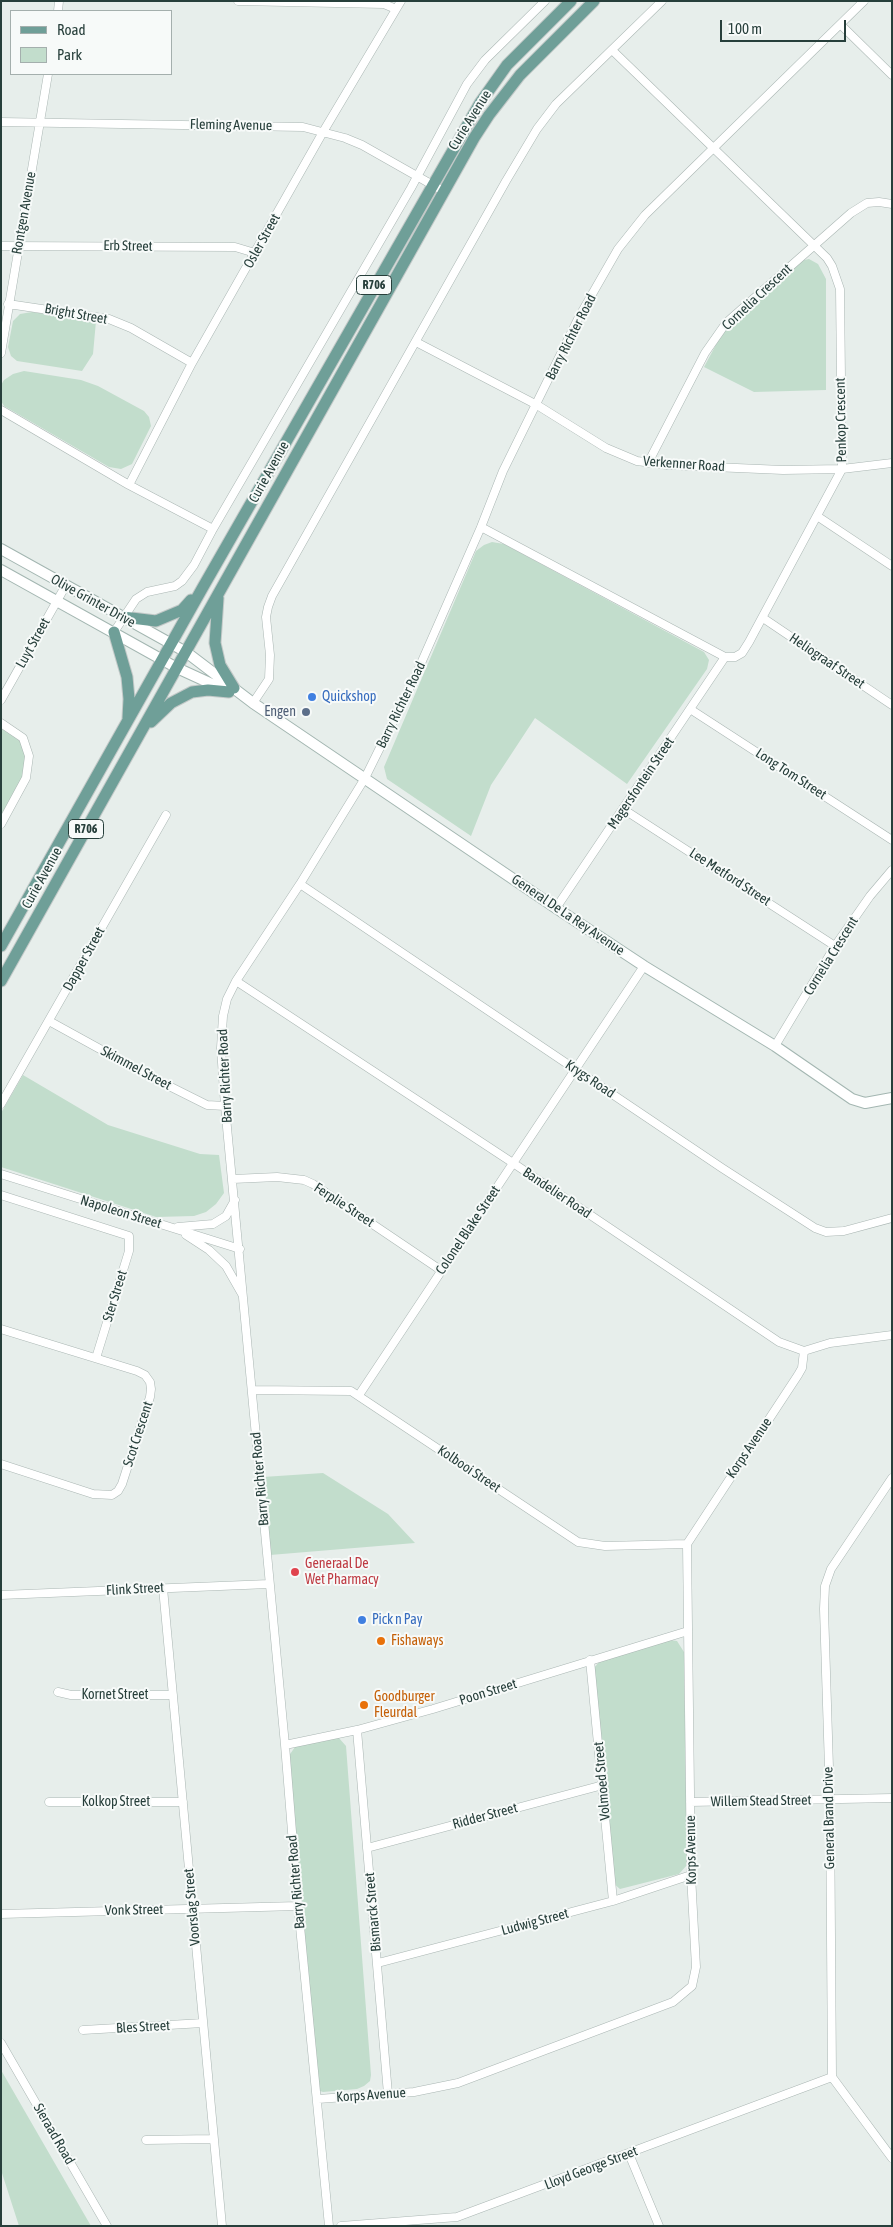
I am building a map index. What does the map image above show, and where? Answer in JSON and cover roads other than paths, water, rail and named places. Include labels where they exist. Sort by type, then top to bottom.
[{"type":"main road","name":"Curie Avenue","points":[[1,946],[431,184],[480,103],[507,65],[571,1]]},
{"type":"main road","name":"Curie Avenue","points":[[1,981],[474,138],[506,90],[538,54],[594,1]]},
{"type":"main road","points":[[123,617],[156,622],[170,617],[182,610],[203,587]]},
{"type":"main road","points":[[138,738],[165,708],[181,697],[192,692],[231,690],[220,665],[216,643],[218,593]]},
{"type":"main road","points":[[114,632],[127,677],[129,699],[127,722]]},
{"type":"street","points":[[238,1],[384,4],[396,9]]},
{"type":"street","name":"Osler Street","points":[[129,485],[192,363],[323,132],[401,1]]},
{"type":"street","name":"Curie Avenue","points":[[114,632],[136,599],[147,592],[175,586],[182,581],[194,564],[474,74],[485,60],[545,1]]},
{"type":"street","points":[[253,703],[269,679],[268,607],[318,513],[537,129],[560,99],[662,1]]},
{"type":"street","name":"Barry Richter Road","points":[[329,2226],[298,1906],[240,1249],[225,1106],[222,1026],[227,999],[236,981],[300,884],[365,778],[415,677],[481,527],[503,471],[579,317],[618,249],[645,215],[864,1]]},
{"type":"street","points":[[841,25],[892,75]]},
{"type":"street","name":"Penkop Crescent","points":[[612,50],[814,246],[832,266],[840,289],[842,469],[763,618],[742,653],[735,658],[725,657]]},
{"type":"street","name":"Rontgen Avenue","points":[[1,353],[48,75]]},
{"type":"street","name":"Fleming Avenue","points":[[1,122],[303,126],[362,145],[445,192]]},
{"type":"street","name":"Cornelia Crescent","points":[[648,463],[719,332],[734,316],[861,206],[879,202],[892,204]]},
{"type":"street","name":"Erb Street","points":[[1,246],[235,248],[255,254]]},
{"type":"street","name":"Bright Street","points":[[8,304],[109,319],[131,328],[192,363]]},
{"type":"street","name":"Verkenner Road","points":[[416,342],[537,405],[606,448],[637,461],[783,470],[842,469],[892,463]]},
{"type":"street","points":[[1,410],[129,485],[213,529]]},
{"type":"street","points":[[817,516],[892,566]]},
{"type":"street","points":[[481,527],[725,657]]},
{"type":"street","name":"Olive Grinter Drive","points":[[1,549],[186,652]]},
{"type":"street","name":"Olive Grinter Drive","points":[[1,570],[176,668]]},
{"type":"street","name":"Luyt Street","points":[[1,700],[66,585]]},
{"type":"street","name":"Heliograaf Street","points":[[763,618],[892,705]]},
{"type":"street","name":"General De La Rey Avenue","points":[[186,652],[231,690]]},
{"type":"street","name":"Magersfontein Street","points":[[556,908],[725,657]]},
{"type":"street","name":"General De La Rey Avenue","points":[[176,668],[231,690],[253,703],[556,908],[644,966],[775,1046],[858,1102],[872,1103],[892,1098]]},
{"type":"street","name":"Long Tom Street","points":[[690,708],[892,840]]},
{"type":"street","points":[[1,723],[23,738],[29,756],[26,778],[1,824]]},
{"type":"street","name":"Lee Metford Street","points":[[623,809],[835,946]]},
{"type":"street","name":"Dapper Street","points":[[1,1104],[166,815]]},
{"type":"street","name":"Cornelia Crescent","points":[[775,1046],[835,946],[870,896],[892,870]]},
{"type":"street","name":"Krygs Road","points":[[300,884],[575,1070],[815,1228],[826,1232],[844,1232],[892,1218]]},
{"type":"street","name":"Colonel Blake Street","points":[[359,1395],[644,966]]},
{"type":"street","name":"Bandelier Road","points":[[236,981],[513,1163],[756,1328],[779,1342],[804,1351]]},
{"type":"street","name":"Skimmel Street","points":[[49,1021],[207,1105],[225,1106]]},
{"type":"street","name":"Napoleon Street","points":[[1,1174],[240,1249]]},
{"type":"street","name":"Ferplie Street","points":[[233,1178],[297,1178],[313,1184],[442,1271]]},
{"type":"street","name":"Napoleon Street","points":[[1,1194],[126,1234]]},
{"type":"street","points":[[159,1224],[181,1227],[213,1224],[226,1216],[235,1200]]},
{"type":"street","points":[[177,1229],[222,1260],[232,1274],[244,1298]]},
{"type":"street","name":"Ster Street","points":[[96,1358],[129,1251],[129,1236],[126,1234]]},
{"type":"street","name":"Scot Crescent","points":[[1,1329],[96,1358],[145,1376],[151,1389],[148,1406],[118,1492],[112,1495],[93,1494],[1,1464]]},
{"type":"street","points":[[804,1351],[830,1343],[892,1335]]},
{"type":"street","name":"Korps Avenue","points":[[318,2099],[427,2090],[458,2083],[673,2002],[687,1992],[694,1978],[687,1544],[798,1375],[802,1368],[804,1351]]},
{"type":"street","name":"Kolbooi Street","points":[[252,1390],[345,1390],[359,1395],[578,1542],[605,1546],[687,1544]]},
{"type":"street","name":"General Brand Drive","points":[[832,2077],[830,1800],[825,1586],[831,1569],[892,1478]]},
{"type":"street","name":"Flink Street","points":[[1,1595],[269,1584]]},
{"type":"street","name":"Voorslag Street","points":[[163,1588],[222,2226]]},
{"type":"street","name":"Poon Street","points":[[285,1745],[356,1730],[688,1630]]},
{"type":"street","name":"Volmoed Street","points":[[590,1660],[613,1901]]},
{"type":"street","name":"Kornet Street","points":[[58,1692],[71,1695],[173,1695]]},
{"type":"street","name":"Bismarck Street","points":[[356,1730],[368,1848],[388,2094]]},
{"type":"street","name":"Ridder Street","points":[[368,1848],[603,1785]]},
{"type":"street","name":"Willem Stead Street","points":[[690,1802],[892,1798]]},
{"type":"street","name":"Kolkop Street","points":[[49,1802],[183,1802]]},
{"type":"street","name":"Ludwig Street","points":[[378,1963],[613,1901],[691,1875]]},
{"type":"street","name":"Vonk Street","points":[[1,1914],[298,1906]]},
{"type":"street","name":"Bles Street","points":[[83,2030],[203,2024]]},
{"type":"street","name":"Sieraad Road","points":[[1,2043],[107,2226]]},
{"type":"street","points":[[832,2077],[892,2158]]},
{"type":"street","name":"Lloyd George Street","points":[[341,2226],[457,2217],[832,2077]]},
{"type":"street","points":[[146,2140],[214,2139]]},
{"type":"street","points":[[629,2154],[658,2226]]},
{"type":"street","points":[[457,2217],[458,2226]]},
{"type":"place","name":"Quickshop","points":[[312,697]]},
{"type":"place","name":"Engen","points":[[306,712]]},
{"type":"place","name":"Generaal De Wet Pharmacy","points":[[295,1572]]},
{"type":"place","name":"Pick n Pay","points":[[362,1620]]},
{"type":"place","name":"Fishaways","points":[[381,1641]]},
{"type":"place","name":"Goodburger Fleurdal","points":[[364,1705]]}]
